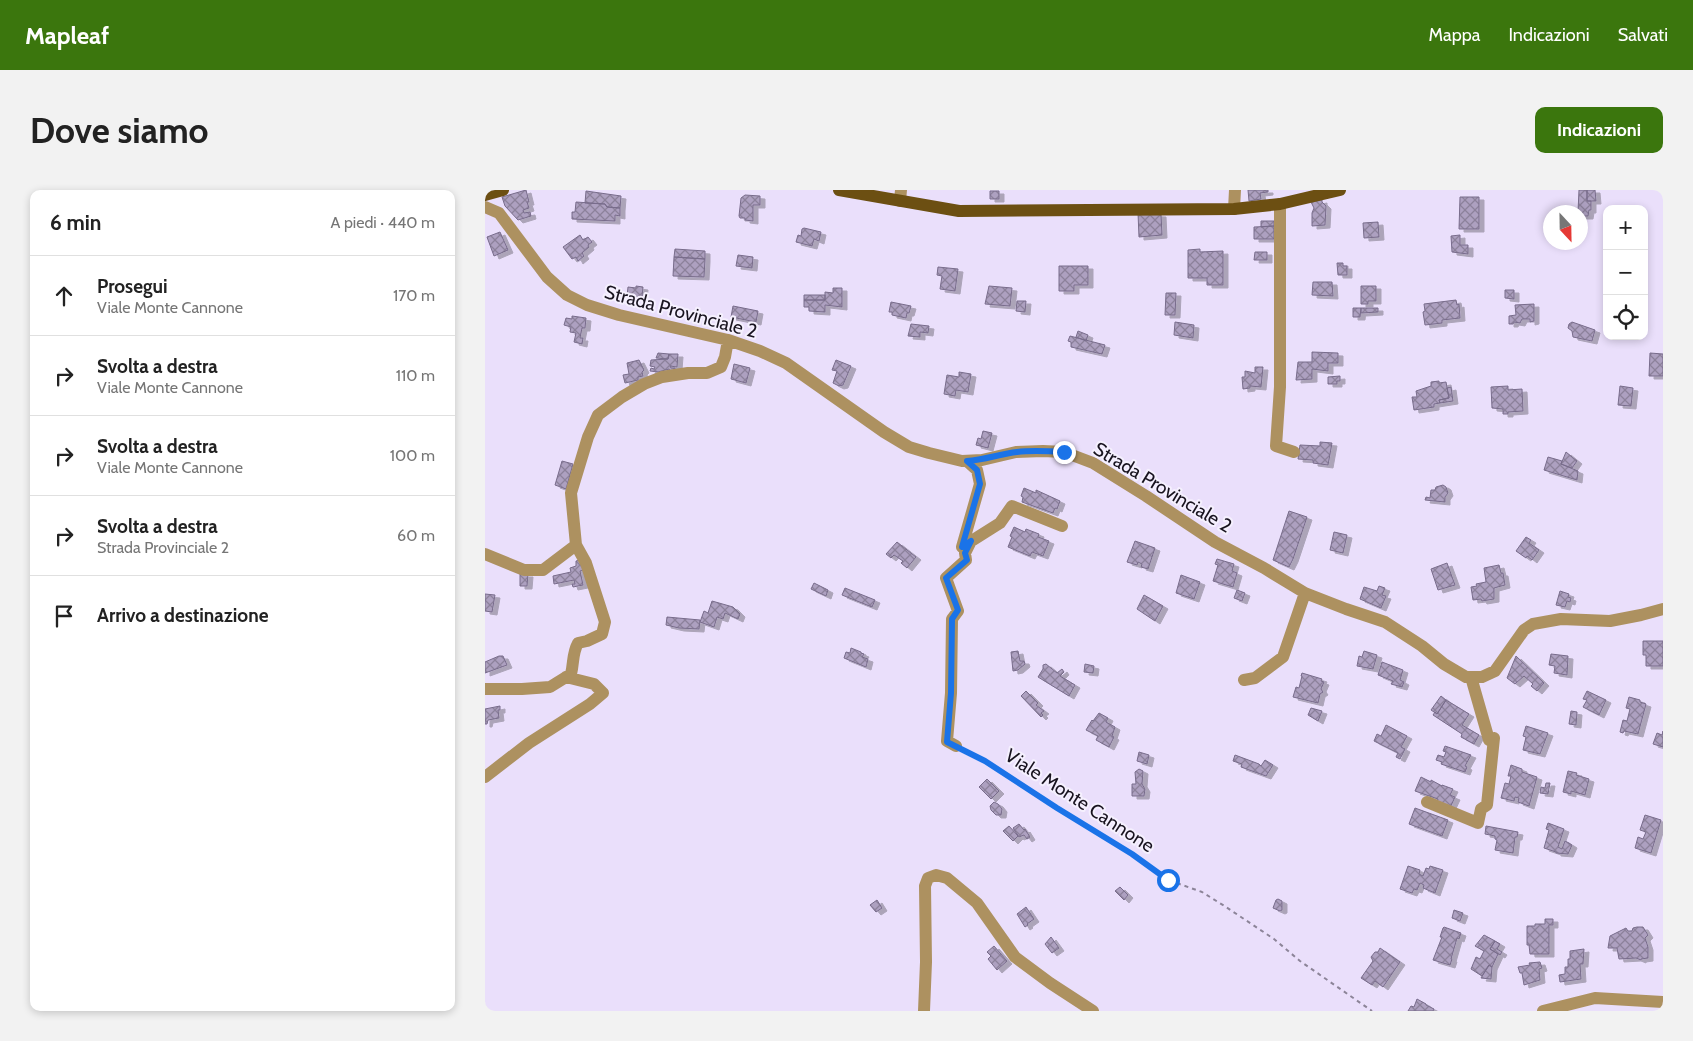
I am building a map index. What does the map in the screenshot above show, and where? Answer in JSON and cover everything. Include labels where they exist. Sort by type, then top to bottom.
[{"type":"main road","points":[[485,195],[503,190]]},
{"type":"main road","points":[[839,190],[900,195],[959,211],[1234,209],[1280,204],[1340,190]]},
{"type":"street","points":[[1234,209],[1235,190]]},
{"type":"street","points":[[1280,204],[1280,387],[1276,446],[1294,452]]},
{"type":"street","name":"Strada Provinciale 2","points":[[485,207],[499,213],[547,277],[567,295],[587,305],[619,315],[728,340],[760,351],[786,363],[883,432],[909,447],[945,458],[967,461],[982,460],[1016,452],[1043,451],[1064,452],[1093,463],[1147,496],[1215,542],[1264,568],[1305,593],[1385,622],[1422,646],[1444,664],[1466,677],[1471,676]]},
{"type":"street","points":[[485,688],[522,689],[550,686],[571,674],[573,653],[578,643],[602,634],[605,622],[586,563],[576,545],[571,492],[588,437],[598,415],[622,397],[644,384],[662,377],[707,372],[721,368],[728,340]]},
{"type":"street","points":[[967,461],[977,470],[980,484],[962,547],[1000,523],[1012,506],[1063,526]]},
{"type":"street","points":[[956,746],[947,742],[951,693],[952,619],[958,610],[946,578],[967,560],[965,553],[971,541]]},
{"type":"street","points":[[485,554],[524,570],[543,570],[576,545]]},
{"type":"street","points":[[1243,680],[1255,678],[1283,657],[1305,593]]},
{"type":"street","points":[[1427,802],[1477,823],[1481,809],[1487,805],[1494,738],[1489,740],[1471,676],[1482,676],[1495,671],[1524,630],[1533,624],[1561,619],[1610,621],[1663,609]]},
{"type":"street","points":[[485,777],[529,743],[591,704],[603,693],[594,684],[566,677]]},
{"type":"street","points":[[924,1011],[926,962],[925,886],[928,878],[936,875],[947,878],[977,903],[1015,957],[1093,1011]]},
{"type":"street","points":[[1543,1011],[1595,998],[1663,1002]]},
{"type":"path","name":"Viale Monte Cannone","points":[[956,746],[985,761],[1132,854],[1168,880],[1201,892],[1226,907],[1274,939],[1300,961],[1372,1011]]},
{"type":"building","points":[[526,190],[529,208],[523,210],[524,213],[530,212],[531,216],[518,220],[505,206],[502,197]]},
{"type":"building","points":[[1248,190],[1268,190],[1268,192],[1260,193],[1261,199],[1249,201]]},
{"type":"building","points":[[1579,190],[1587,190],[1587,201],[1591,201],[1591,210],[1589,210],[1588,216],[1588,205],[1578,205]]},
{"type":"building","points":[[1587,190],[1595,190],[1596,201],[1587,201]]},
{"type":"building","points":[[586,191],[621,196],[620,208],[607,207],[605,204],[585,203]]},
{"type":"building","points":[[990,191],[999,191],[999,199],[990,199]]},
{"type":"building","points":[[745,195],[760,196],[760,205],[753,205],[753,221],[745,220],[745,218],[740,218],[739,216],[741,198]]},
{"type":"building","points":[[1460,197],[1479,197],[1479,229],[1459,229]]},
{"type":"building","points":[[1322,200],[1326,206],[1325,225],[1312,226],[1314,208],[1311,202]]},
{"type":"building","points":[[576,202],[605,204],[607,207],[620,208],[620,216],[615,215],[615,221],[572,219],[572,212],[575,212]]},
{"type":"building","points":[[1138,213],[1161,214],[1162,235],[1139,237]]},
{"type":"building","points":[[1261,221],[1274,221],[1274,226],[1261,227]]},
{"type":"building","points":[[1378,222],[1379,237],[1364,238],[1363,223]]},
{"type":"building","points":[[1274,226],[1274,239],[1254,239],[1254,227]]},
{"type":"building","points":[[802,229],[821,232],[819,241],[814,239],[812,246],[796,242],[798,235],[801,236]]},
{"type":"building","points":[[500,232],[508,250],[494,256],[487,237]]},
{"type":"building","points":[[580,235],[583,240],[588,237],[592,242],[582,253],[584,256],[578,261],[576,257],[572,259],[563,247]]},
{"type":"building","points":[[1460,235],[1460,245],[1468,245],[1468,254],[1452,252],[1451,236]]},
{"type":"building","points":[[675,249],[705,251],[705,259],[674,257]]},
{"type":"building","points":[[1200,249],[1200,252],[1223,251],[1223,285],[1207,285],[1207,278],[1188,278],[1188,250]]},
{"type":"building","points":[[1255,252],[1267,252],[1267,260],[1254,260]]},
{"type":"building","points":[[738,255],[753,257],[752,268],[736,266]]},
{"type":"building","points":[[674,257],[705,259],[704,277],[673,276]]},
{"type":"building","points":[[1337,263],[1343,263],[1343,266],[1347,266],[1347,275],[1338,275]]},
{"type":"building","points":[[1059,266],[1088,266],[1088,285],[1074,285],[1074,291],[1059,291]]},
{"type":"building","points":[[938,267],[958,269],[955,291],[940,289],[942,276],[937,275]]},
{"type":"building","points":[[1313,282],[1332,282],[1333,296],[1312,295]]},
{"type":"building","points":[[636,286],[643,287],[642,297],[627,296],[628,287],[636,288]]},
{"type":"building","points":[[989,286],[1012,288],[1010,306],[985,304]]},
{"type":"building","points":[[1361,286],[1376,286],[1376,301],[1368,301],[1368,304],[1361,304]]},
{"type":"building","points":[[833,288],[842,288],[842,307],[825,305],[825,312],[809,311],[809,307],[804,307],[804,300],[825,300],[825,292],[833,293]]},
{"type":"building","points":[[1505,290],[1514,290],[1514,299],[1505,298]]},
{"type":"building","points":[[1166,293],[1176,293],[1175,315],[1165,315]]},
{"type":"building","points":[[804,295],[825,295],[825,300],[804,300]]},
{"type":"building","points":[[1456,300],[1457,305],[1459,304],[1460,318],[1442,320],[1442,323],[1425,325],[1424,304]]},
{"type":"building","points":[[1017,301],[1026,301],[1025,312],[1016,311]]},
{"type":"building","points":[[891,302],[911,306],[906,318],[892,315],[892,312],[889,312]]},
{"type":"building","points":[[1534,304],[1534,321],[1530,322],[1530,319],[1522,319],[1520,323],[1514,322],[1509,324],[1509,316],[1516,315],[1515,305]]},
{"type":"building","points":[[733,306],[758,311],[756,322],[731,317]]},
{"type":"building","points":[[1353,308],[1361,308],[1360,317],[1353,317]]},
{"type":"building","points":[[1361,308],[1378,308],[1378,312],[1361,313]]},
{"type":"building","points":[[572,316],[586,318],[585,328],[582,328],[580,338],[583,338],[582,344],[574,342],[576,333],[570,332],[571,327],[564,325],[566,318],[572,319]]},
{"type":"building","points":[[1175,322],[1194,325],[1193,338],[1174,335]]},
{"type":"building","points":[[1572,322],[1595,330],[1592,341],[1573,337],[1572,331],[1568,328]]},
{"type":"building","points":[[911,324],[929,326],[928,333],[920,332],[920,337],[908,336]]},
{"type":"building","points":[[1078,331],[1088,335],[1086,341],[1076,337]]},
{"type":"building","points":[[1070,336],[1105,345],[1102,354],[1071,347],[1071,342],[1068,341]]},
{"type":"building","points":[[1312,352],[1338,353],[1338,363],[1328,363],[1328,371],[1312,369],[1312,379],[1296,380],[1298,362],[1312,362]]},
{"type":"building","points":[[658,353],[669,354],[668,359],[656,358]]},
{"type":"building","points":[[1650,353],[1663,354],[1663,376],[1649,376]]},
{"type":"building","points":[[669,354],[678,354],[677,367],[670,366],[675,368],[675,370],[650,371],[651,368],[654,369],[655,367],[650,366],[651,360],[668,359]]},
{"type":"building","points":[[639,360],[644,370],[642,372],[643,376],[638,377],[638,380],[625,383],[623,375],[629,374],[627,363]]},
{"type":"building","points":[[836,360],[851,366],[843,385],[839,386],[833,383],[837,371],[832,370]]},
{"type":"building","points":[[734,364],[750,368],[746,383],[731,379]]},
{"type":"building","points":[[1255,367],[1263,367],[1261,387],[1250,386],[1250,388],[1243,389],[1242,377],[1245,377],[1245,371],[1255,373]]},
{"type":"building","points":[[959,372],[971,374],[968,392],[956,390],[955,396],[944,394],[947,375],[959,377]]},
{"type":"building","points":[[1340,376],[1340,381],[1337,381],[1337,384],[1328,384],[1328,377]]},
{"type":"building","points":[[1439,381],[1439,383],[1446,382],[1449,398],[1439,400],[1440,403],[1434,404],[1434,407],[1414,410],[1412,397],[1417,397],[1416,391],[1431,386],[1431,382]]},
{"type":"building","points":[[1508,386],[1508,390],[1522,389],[1523,411],[1503,414],[1503,409],[1492,408],[1491,387]]},
{"type":"building","points":[[1620,386],[1633,388],[1631,406],[1618,405]]},
{"type":"building","points":[[1451,387],[1453,401],[1440,403],[1439,400],[1449,398],[1447,388]]},
{"type":"building","points":[[983,431],[992,433],[988,448],[976,445],[978,438],[981,439]]},
{"type":"building","points":[[1320,442],[1332,443],[1328,465],[1313,463],[1313,460],[1298,459],[1300,445],[1320,446]]},
{"type":"building","points":[[1566,452],[1577,461],[1572,468],[1561,464]]},
{"type":"building","points":[[1548,457],[1562,461],[1561,464],[1578,471],[1577,480],[1544,470]]},
{"type":"building","points":[[562,461],[573,464],[566,489],[555,485]]},
{"type":"building","points":[[1443,485],[1448,493],[1445,497],[1445,502],[1425,500],[1426,497],[1430,498],[1431,490],[1435,490],[1436,487]]},
{"type":"building","points":[[1024,488],[1036,493],[1036,490],[1060,501],[1057,509],[1055,508],[1053,513],[1022,502],[1023,497],[1021,496]]},
{"type":"building","points":[[1289,511],[1307,517],[1289,567],[1273,560]]},
{"type":"building","points":[[1014,527],[1025,532],[1026,529],[1039,534],[1038,537],[1049,541],[1043,556],[1032,552],[1030,556],[1008,547]]},
{"type":"building","points":[[1334,532],[1347,535],[1343,553],[1330,550]]},
{"type":"building","points":[[1526,537],[1531,540],[1529,543],[1539,550],[1532,560],[1516,551]]},
{"type":"building","points":[[1135,541],[1155,548],[1148,569],[1141,567],[1142,564],[1138,562],[1137,565],[1127,562]]},
{"type":"building","points":[[897,542],[916,557],[907,568],[901,563],[903,561],[894,555],[891,558],[886,554]]},
{"type":"building","points":[[1217,559],[1234,564],[1232,571],[1237,573],[1233,587],[1213,581],[1218,565],[1215,564]]},
{"type":"building","points":[[580,560],[584,570],[580,571],[583,585],[573,587],[572,584],[575,584],[574,580],[554,584],[553,576],[571,572],[570,568],[576,566],[576,561]]},
{"type":"building","points":[[1447,563],[1455,585],[1438,590],[1431,569]]},
{"type":"building","points":[[1499,565],[1501,573],[1503,573],[1505,585],[1494,588],[1494,599],[1473,600],[1471,587],[1486,582],[1484,568]]},
{"type":"building","points":[[520,574],[528,574],[527,586],[520,586]]},
{"type":"building","points":[[1181,575],[1200,582],[1194,599],[1176,593]]},
{"type":"building","points":[[814,583],[828,590],[826,596],[811,589]]},
{"type":"building","points":[[1379,586],[1385,588],[1382,595],[1386,596],[1381,608],[1360,599],[1364,587],[1377,591]]},
{"type":"building","points":[[845,588],[875,600],[872,607],[842,595]]},
{"type":"building","points":[[1237,590],[1245,593],[1242,601],[1234,598]]},
{"type":"building","points":[[1560,591],[1569,594],[1568,597],[1571,598],[1570,602],[1567,601],[1565,607],[1556,605]]},
{"type":"building","points":[[485,594],[495,595],[492,612],[485,611]]},
{"type":"building","points":[[1144,595],[1163,606],[1155,621],[1137,609]]},
{"type":"building","points":[[712,601],[733,607],[740,614],[738,619],[725,613],[723,619],[717,617],[714,627],[700,622],[704,611],[708,613]]},
{"type":"building","points":[[667,617],[700,620],[699,629],[666,625]]},
{"type":"building","points":[[1643,641],[1663,641],[1663,666],[1646,666],[1646,655],[1643,655]]},
{"type":"building","points":[[851,648],[861,652],[864,654],[862,657],[868,659],[866,667],[844,658],[846,652],[850,653]]},
{"type":"building","points":[[1018,651],[1020,661],[1024,661],[1025,664],[1018,670],[1013,671],[1011,652]]},
{"type":"building","points":[[1364,651],[1377,655],[1373,669],[1357,666],[1359,656],[1362,657]]},
{"type":"building","points":[[1551,654],[1568,656],[1567,675],[1554,673],[1555,666],[1549,665]]},
{"type":"building","points":[[503,656],[507,665],[485,673],[485,662]]},
{"type":"building","points":[[1516,656],[1544,683],[1537,691],[1531,686],[1533,684],[1524,676],[1515,684],[1507,678]]},
{"type":"building","points":[[1382,662],[1403,670],[1400,680],[1404,682],[1402,687],[1391,684],[1393,681],[1378,675]]},
{"type":"building","points":[[1046,664],[1057,673],[1062,669],[1064,672],[1060,676],[1075,685],[1069,696],[1038,677],[1043,669],[1043,665]]},
{"type":"building","points":[[1085,664],[1094,666],[1093,673],[1084,672]]},
{"type":"building","points":[[1302,673],[1322,679],[1321,681],[1324,682],[1321,689],[1323,692],[1320,694],[1318,703],[1293,697],[1296,687],[1299,688]]},
{"type":"building","points":[[1026,691],[1038,703],[1036,705],[1044,711],[1041,713],[1043,715],[1041,717],[1021,696]]},
{"type":"building","points":[[1587,691],[1606,700],[1599,715],[1583,707],[1587,700],[1583,699]]},
{"type":"building","points":[[1441,696],[1446,700],[1437,714],[1431,710]]},
{"type":"building","points":[[1629,697],[1646,704],[1638,734],[1620,732],[1623,720],[1627,721],[1630,709],[1626,708]]},
{"type":"building","points":[[1446,700],[1469,714],[1462,725],[1479,735],[1474,744],[1461,737],[1462,734],[1433,715],[1435,712],[1437,714]]},
{"type":"building","points":[[500,706],[500,710],[498,710],[499,718],[488,720],[487,724],[485,724],[485,709]]},
{"type":"building","points":[[1311,708],[1322,711],[1318,721],[1308,715]]},
{"type":"building","points":[[1571,711],[1577,712],[1576,725],[1569,724]]},
{"type":"building","points":[[1099,713],[1108,718],[1106,722],[1115,727],[1112,736],[1114,737],[1109,747],[1096,740],[1098,736],[1086,730]]},
{"type":"building","points":[[1386,725],[1407,736],[1401,747],[1405,749],[1400,759],[1396,757],[1398,753],[1374,741],[1377,734],[1381,736]]},
{"type":"building","points":[[1526,726],[1548,733],[1540,754],[1523,750],[1526,737],[1523,736]]},
{"type":"building","points":[[1663,731],[1663,747],[1653,744],[1657,733],[1662,735]]},
{"type":"building","points":[[1445,746],[1471,755],[1465,766],[1467,767],[1465,772],[1441,764],[1442,762],[1436,760],[1438,755],[1444,757],[1446,752],[1443,751]]},
{"type":"building","points":[[1139,752],[1149,755],[1147,764],[1137,761]]},
{"type":"building","points":[[1235,755],[1261,766],[1265,760],[1273,765],[1266,776],[1241,767],[1242,764],[1233,761]]},
{"type":"building","points":[[1511,765],[1522,769],[1522,772],[1537,777],[1529,806],[1518,802],[1519,798],[1515,797],[1514,801],[1501,798],[1505,783],[1509,784],[1511,776],[1508,776]]},
{"type":"building","points":[[1139,769],[1143,771],[1142,784],[1145,789],[1144,796],[1132,796],[1132,784],[1136,784],[1135,772]]},
{"type":"building","points":[[1568,771],[1589,779],[1585,795],[1571,791],[1571,794],[1563,792]]},
{"type":"building","points":[[1421,777],[1453,789],[1450,795],[1455,797],[1449,810],[1436,805],[1438,799],[1415,791]]},
{"type":"building","points":[[987,779],[999,791],[991,799],[979,787]]},
{"type":"building","points":[[1546,783],[1550,783],[1548,794],[1540,793],[1541,787],[1545,788]]},
{"type":"building","points":[[994,802],[1002,809],[1001,815],[996,815],[991,810],[990,806]]},
{"type":"building","points":[[1415,808],[1448,820],[1442,836],[1409,824]]},
{"type":"building","points":[[1645,815],[1661,820],[1651,853],[1635,848],[1638,837],[1643,839],[1646,832],[1640,830]]},
{"type":"building","points":[[1548,823],[1564,829],[1558,847],[1562,849],[1565,841],[1572,845],[1568,854],[1556,853],[1544,848],[1549,830],[1546,829]]},
{"type":"building","points":[[1019,824],[1030,837],[1027,839],[1024,835],[1019,837],[1013,828]]},
{"type":"building","points":[[1009,826],[1018,836],[1013,841],[1003,831]]},
{"type":"building","points":[[1486,826],[1518,832],[1517,837],[1515,837],[1513,853],[1495,850],[1497,840],[1495,836],[1485,834]]},
{"type":"building","points":[[1408,866],[1420,870],[1419,874],[1423,876],[1426,868],[1429,869],[1430,866],[1443,870],[1435,893],[1423,888],[1424,885],[1420,883],[1417,890],[1414,889],[1412,893],[1400,889]]},
{"type":"building","points":[[1120,887],[1128,895],[1124,900],[1115,891]]},
{"type":"building","points":[[1278,899],[1282,901],[1282,910],[1280,911],[1273,908]]},
{"type":"building","points":[[877,900],[882,908],[876,912],[870,905]]},
{"type":"building","points":[[1026,907],[1034,919],[1025,927],[1017,914]]},
{"type":"building","points":[[1454,910],[1463,913],[1460,921],[1452,918]]},
{"type":"building","points":[[1545,919],[1553,919],[1553,925],[1549,925],[1549,954],[1530,954],[1529,945],[1527,945],[1527,926],[1545,924]]},
{"type":"building","points":[[1444,927],[1461,933],[1459,939],[1457,938],[1450,965],[1433,960]]},
{"type":"building","points":[[1643,927],[1648,935],[1645,938],[1648,947],[1648,958],[1641,960],[1636,958],[1619,959],[1617,948],[1608,948],[1610,936],[1626,928],[1628,931],[1632,931],[1633,928]]},
{"type":"building","points":[[1484,935],[1495,941],[1490,949],[1498,954],[1492,967],[1489,965],[1482,976],[1471,969],[1476,957],[1480,959],[1484,951],[1475,946]]},
{"type":"building","points":[[1051,937],[1059,948],[1052,953],[1045,944]]},
{"type":"building","points":[[1495,941],[1500,944],[1497,949],[1502,952],[1500,955],[1490,949]]},
{"type":"building","points":[[994,946],[1007,961],[997,970],[988,959],[991,956],[987,952]]},
{"type":"building","points":[[1380,948],[1400,962],[1383,987],[1375,981],[1372,985],[1361,978],[1373,961],[1371,957]]},
{"type":"building","points":[[1584,949],[1583,964],[1580,964],[1581,979],[1560,982],[1559,975],[1565,974],[1565,967],[1568,967],[1568,959],[1570,959],[1570,951]]},
{"type":"building","points":[[1540,962],[1542,968],[1539,969],[1540,980],[1524,985],[1522,973],[1520,973],[1518,967]]},
{"type":"building","points":[[1489,965],[1492,967],[1491,979],[1481,978]]},
{"type":"building","points":[[1417,999],[1434,1009],[1433,1011],[1408,1011],[1411,1006],[1414,1007]]},
{"type":"route","points":[[1064,452],[1016,452],[982,460],[967,461],[977,470],[980,484],[962,547],[971,541],[965,553],[967,560],[946,578],[958,610],[952,619],[951,693],[947,742],[985,761],[1132,854],[1168,880]]}]
